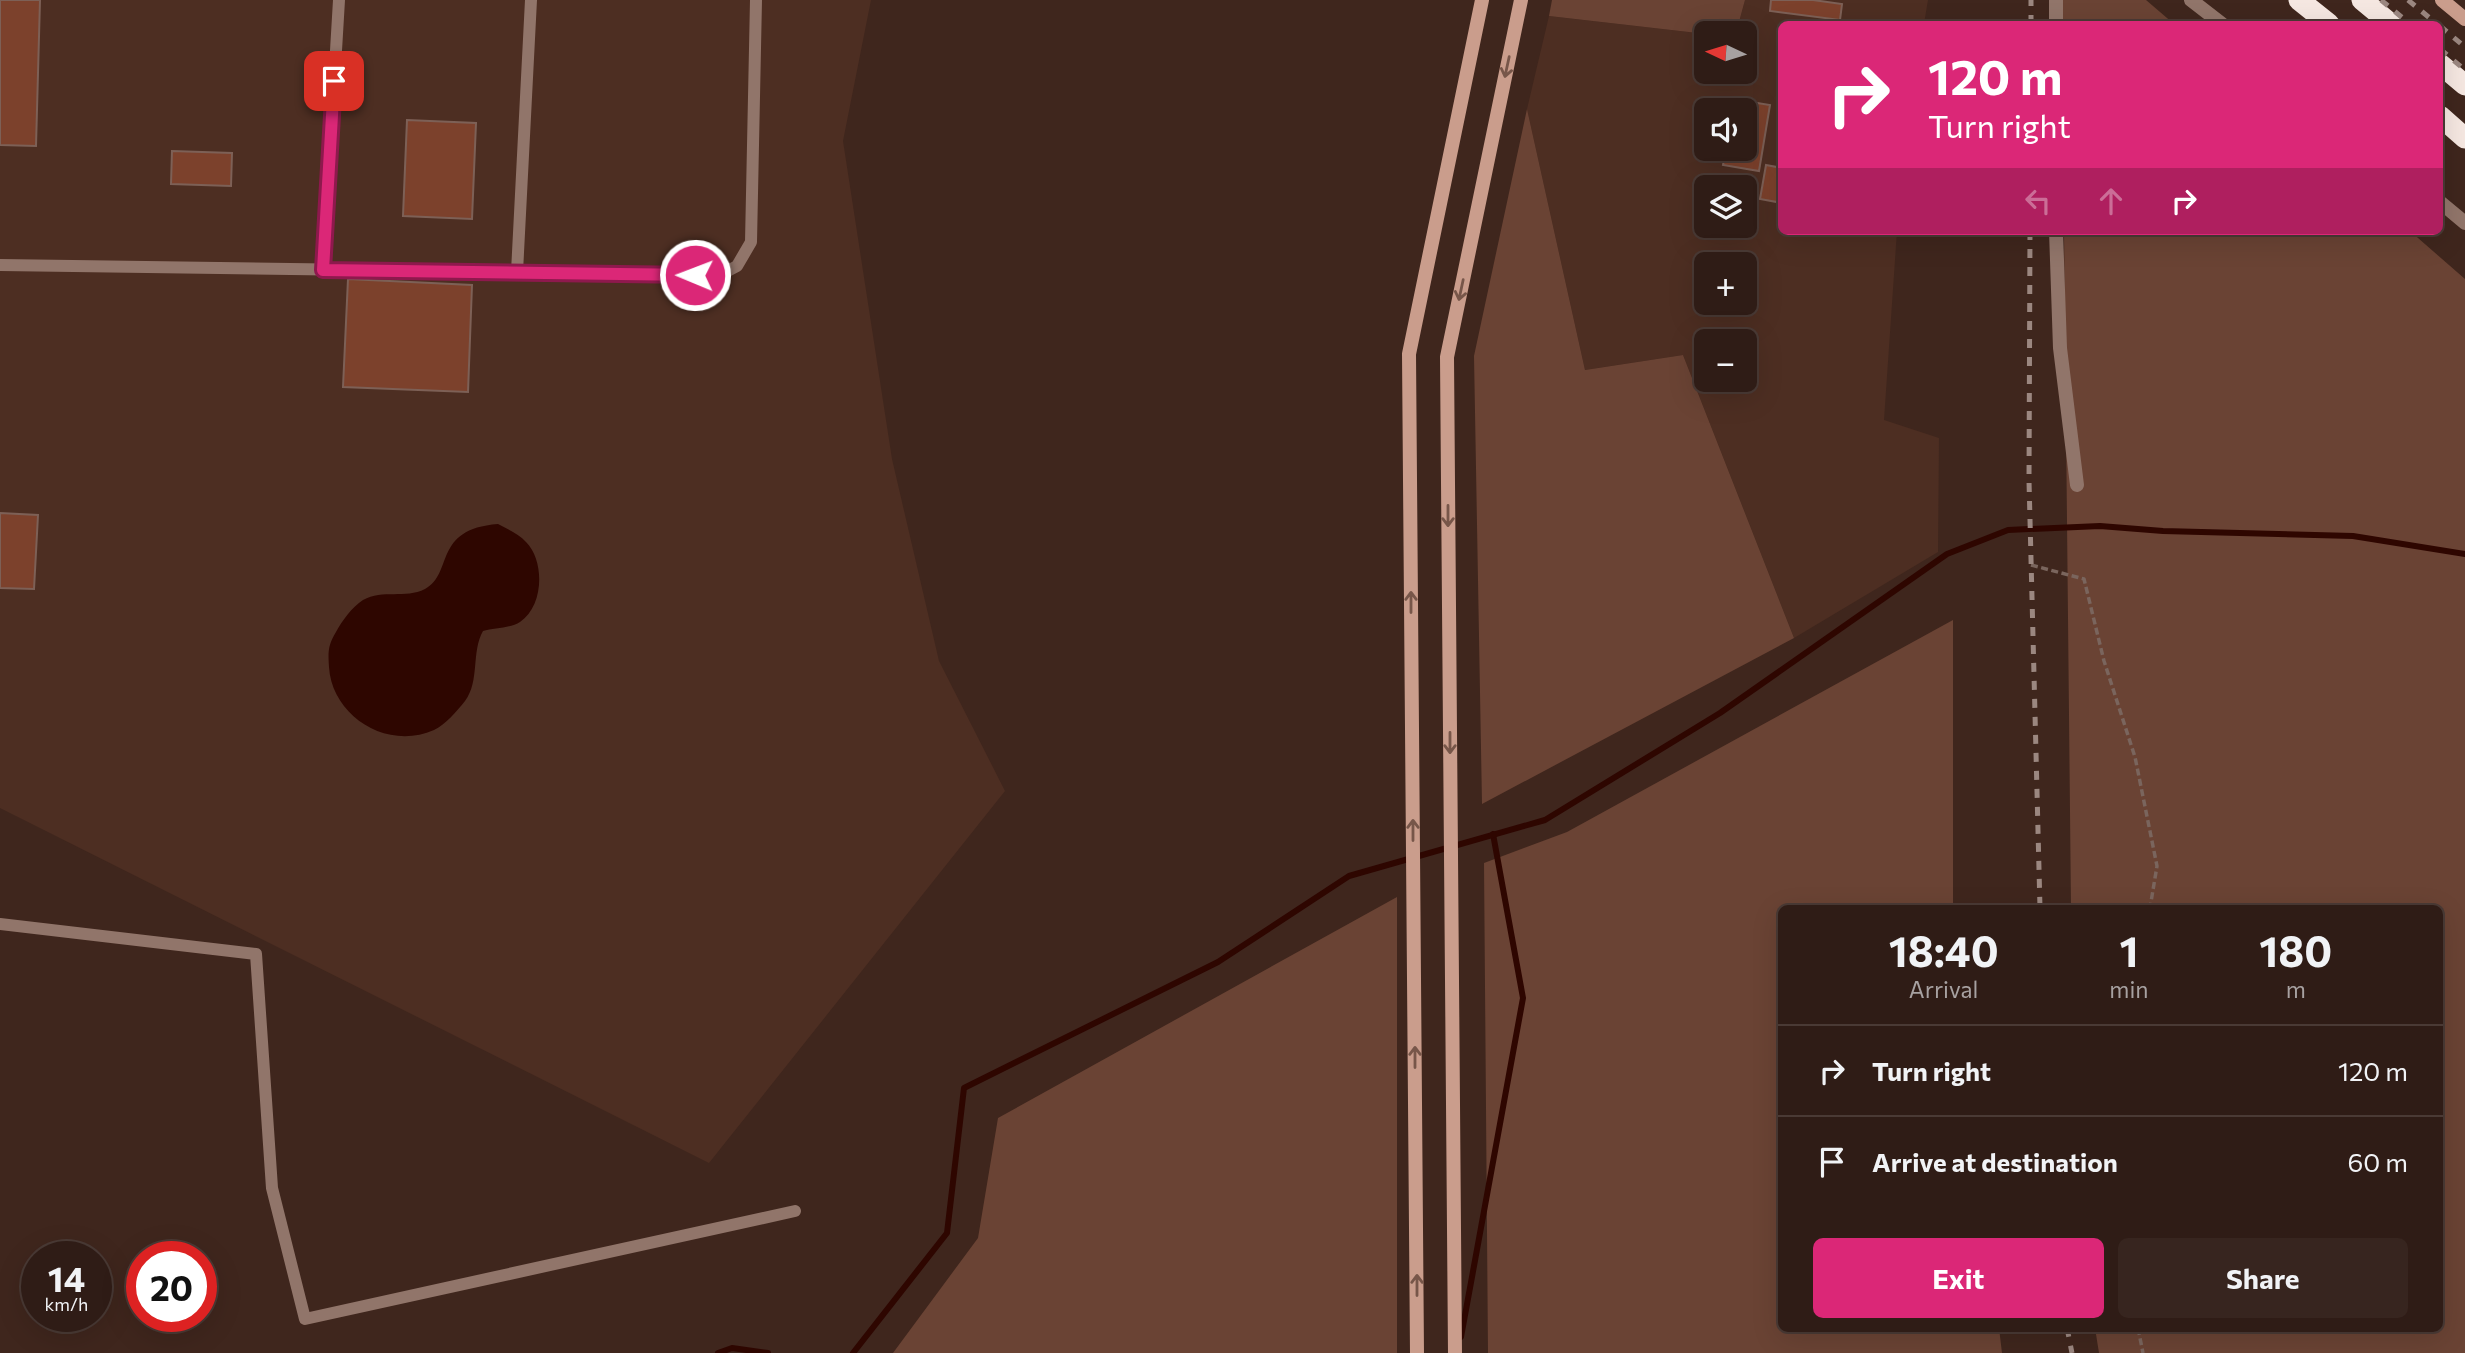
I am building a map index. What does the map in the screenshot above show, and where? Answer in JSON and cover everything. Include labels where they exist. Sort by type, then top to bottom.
[{"type":"highway","points":[[2299,0],[2325,21]]},
{"type":"highway","points":[[2362,0],[2387,21]]},
{"type":"highway","points":[[2443,67],[2465,85]]},
{"type":"highway","points":[[2443,119],[2465,138]]},
{"type":"street","points":[[1417,1353],[1409,354],[1482,0]]},
{"type":"street","points":[[1455,1353],[1447,357],[1521,0]]},
{"type":"street","points":[[2056,0],[2056,21]]},
{"type":"street","points":[[2191,0],[2218,21]]},
{"type":"street","points":[[2442,0],[2465,19]]},
{"type":"street","points":[[2443,205],[2465,223]]},
{"type":"street","points":[[2056,235],[2060,348],[2077,485]]},
{"type":"lane","points":[[323,270],[338,0]]},
{"type":"lane","points":[[517,272],[531,0]]},
{"type":"lane","points":[[0,265],[720,275],[737,267],[751,242],[756,0]]},
{"type":"lane","points":[[0,924],[256,954],[272,1188],[305,1319],[794,1211]]},
{"type":"path","points":[[2031,565],[2084,579],[2104,661],[2135,757],[2157,866],[2150,905]]},
{"type":"path","points":[[2139,1332],[2143,1353]]},
{"type":"shaded area","points":[[0,0],[871,0],[843,141],[892,459],[939,661],[1005,791],[709,1163],[0,808]]},
{"type":"shaded area","points":[[1552,0],[1745,0],[1739,21],[1694,21],[1694,33],[1549,16]]},
{"type":"shaded area","points":[[1745,0],[1928,0],[1924,21],[1778,21],[1778,235],[1897,235],[1884,420],[1939,438],[1938,552],[1794,638],[1698,392],[1757,392],[1757,329],[1694,329],[1694,383],[1683,355],[1585,370],[1527,109],[1549,16],[1694,33],[1694,84],[1757,84],[1757,21],[1739,21]]},
{"type":"shaded area","points":[[2061,0],[2146,0],[2170,21],[2061,21]]},
{"type":"shaded area","points":[[1527,109],[1585,370],[1683,355],[1694,383],[1694,392],[1698,392],[1794,638],[1482,804],[1474,356]]},
{"type":"shaded area","points":[[2064,235],[2415,235],[2465,279],[2465,1353],[2099,1353],[2096,1332],[2443,1332],[2443,905],[2071,905]]},
{"type":"shaded area","points":[[498,524],[523,539],[536,560],[539,583],[534,605],[528,615],[516,624],[483,631],[477,648],[470,693],[455,713],[438,728],[416,735],[398,736],[365,725],[351,714],[332,685],[329,649],[341,623],[363,600],[425,589],[434,582],[454,543],[463,534]]},
{"type":"shaded area","points":[[1953,620],[1953,905],[1778,905],[1778,1332],[1999,1332],[2002,1353],[1488,1353],[1484,863],[1567,832]]},
{"type":"shaded area","points":[[1397,897],[1397,1353],[893,1353],[978,1238],[998,1118]]},
{"type":"building","points":[[0,0],[40,0],[36,146],[0,145]]},
{"type":"building","points":[[1771,0],[1813,0],[1842,4],[1840,20],[1770,11]]},
{"type":"building","points":[[1757,103],[1770,105],[1759,171],[1723,165],[1724,161],[1757,161]]},
{"type":"building","points":[[407,120],[476,123],[472,219],[403,216]]},
{"type":"building","points":[[172,151],[232,153],[231,186],[171,184]]},
{"type":"building","points":[[1766,165],[1778,167],[1778,202],[1760,199]]},
{"type":"building","points":[[348,279],[472,285],[468,392],[343,387]]},
{"type":"building","points":[[0,513],[38,515],[34,589],[0,588]]},
{"type":"waterway","points":[[853,1353],[947,1233],[964,1088],[1218,962],[1349,876],[1545,820],[1720,713],[1947,554],[2008,530],[2100,526],[2163,531],[2353,536],[2465,554]]},
{"type":"waterway","points":[[1461,1337],[1523,998],[1493,834]]},
{"type":"waterway","points":[[718,1353],[732,1348],[768,1353]]},
{"type":"railway","points":[[2031,0],[2031,21]]},
{"type":"railway","points":[[2381,0],[2406,21]]},
{"type":"railway","points":[[2408,0],[2433,21]]},
{"type":"railway","points":[[2443,29],[2465,47]]},
{"type":"railway","points":[[2443,52],[2465,70]]},
{"type":"railway","points":[[2030,235],[2029,481],[2040,905]]},
{"type":"railway","points":[[2068,1332],[2072,1353]]},
{"type":"route","points":[[334,81],[323,270],[695,275]]}]
